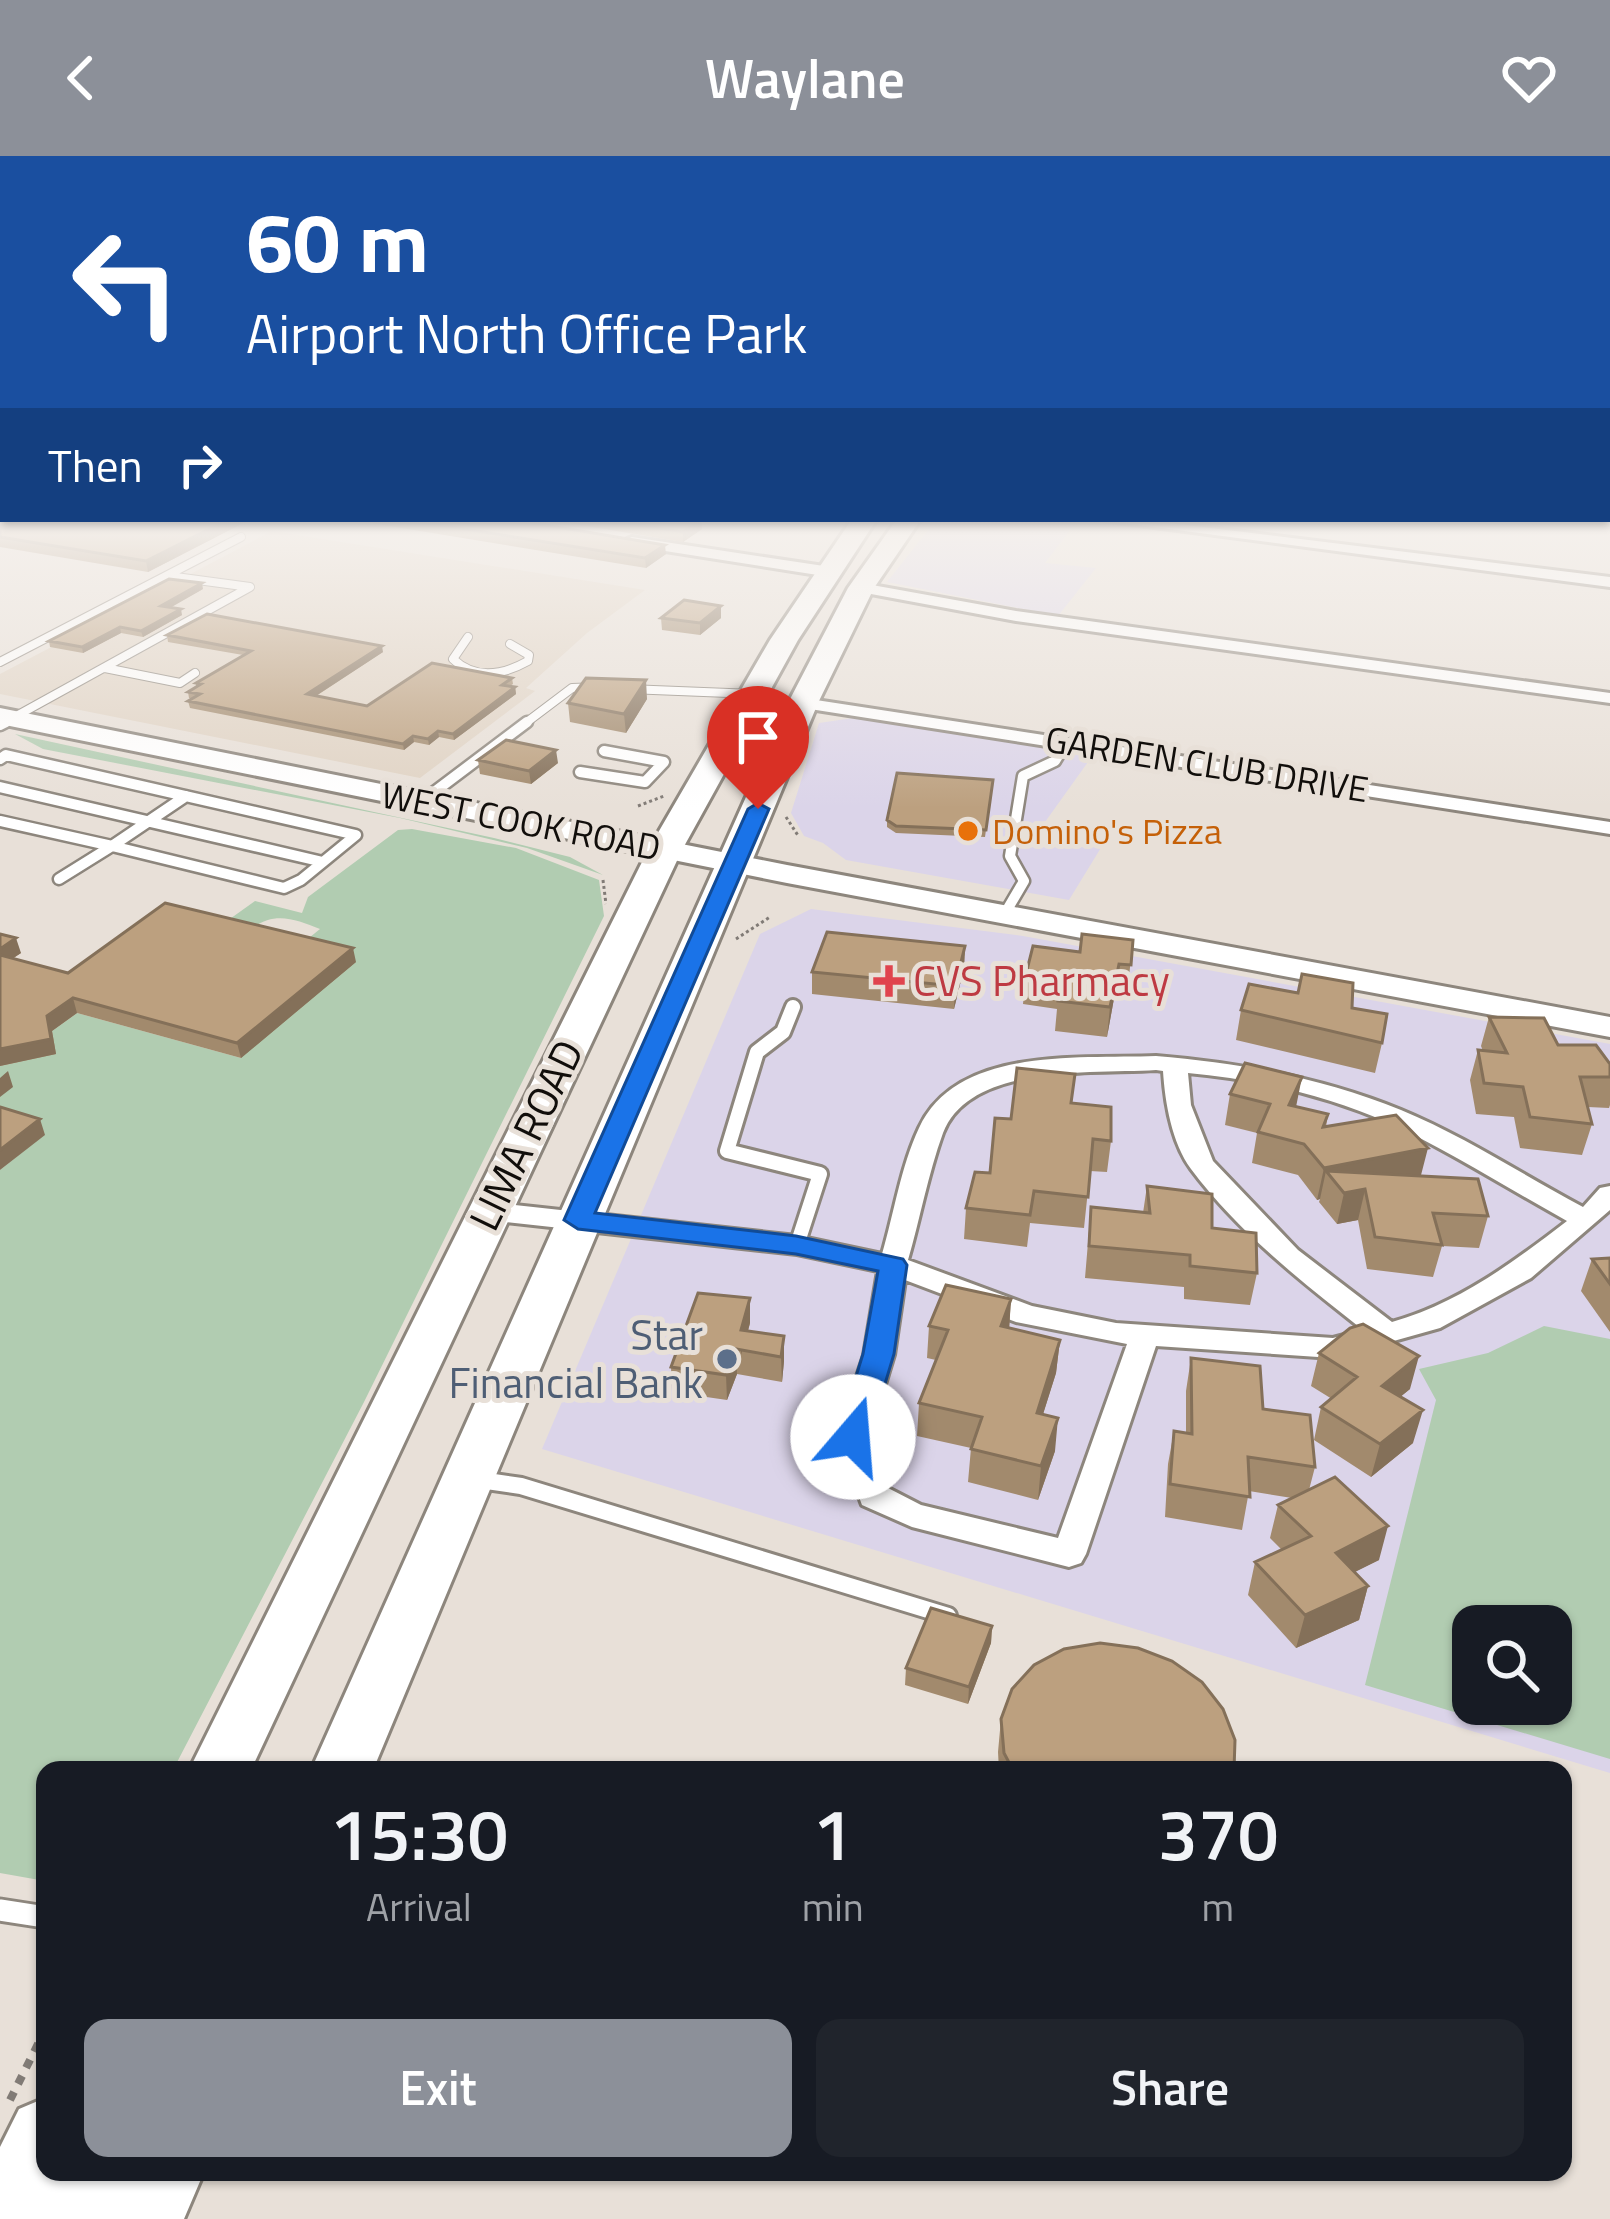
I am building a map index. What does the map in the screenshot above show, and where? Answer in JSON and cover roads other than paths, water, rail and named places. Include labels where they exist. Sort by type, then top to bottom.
[{"type":"highway","name":"LIMA ROAD","points":[[224,1761],[665,850],[799,615]]},
{"type":"highway","name":"LIMA ROAD","points":[[346,1761],[803,703],[847,615]]},
{"type":"highway","points":[[5,2219],[36,2154]]},
{"type":"highway","points":[[73,2219],[90,2181]]},
{"type":"highway","points":[[146,2219],[162,2181]]},
{"type":"main road","name":"WEST COOK ROAD","points":[[3,720],[735,864],[1610,1027]]},
{"type":"street","points":[[1015,615],[1610,698]]},
{"type":"street","name":"GARDEN CLUB DRIVE","points":[[803,703],[1610,828]]},
{"type":"street","points":[[1145,1335],[1069,1554],[912,1515],[874,1496],[853,1437],[879,1354],[893,1265],[932,1127],[965,1087],[1010,1073],[1175,1065],[1233,1070],[1330,1094],[1396,1117],[1586,1220]]},
{"type":"street","points":[[1175,1065],[1178,1106],[1201,1164],[1288,1256],[1387,1333]]},
{"type":"street","points":[[488,1211],[796,1245],[893,1265],[1026,1315],[1145,1335],[1333,1348],[1430,1321],[1521,1271],[1586,1220],[1610,1194]]},
{"type":"lane","points":[[0,662],[91,615]]},
{"type":"lane","points":[[3,720],[199,615]]},
{"type":"lane","points":[[468,637],[454,659],[463,670],[477,673],[508,670],[528,661],[529,655],[510,644]]},
{"type":"lane","points":[[105,668],[180,683],[196,674]]},
{"type":"lane","points":[[421,802],[572,688],[754,694]]},
{"type":"lane","points":[[1004,915],[1024,881],[1010,856],[1023,776],[1055,760],[1066,743]]},
{"type":"lane","points":[[580,772],[645,782],[664,762],[604,751]]},
{"type":"lane","points":[[0,759],[6,755],[356,835],[284,887],[0,821]]},
{"type":"lane","points":[[0,787],[322,862]]},
{"type":"lane","points":[[59,879],[186,796]]},
{"type":"lane","points":[[793,1006],[783,1032],[758,1052],[727,1151],[748,1160],[800,1165],[820,1174],[796,1245]]},
{"type":"lane","points":[[469,1478],[521,1486],[952,1618]]},
{"type":"lane","points":[[0,1910],[36,1916]]},
{"type":"place","name":"Domino's Pizza","points":[[968,831]]},
{"type":"place","name":"CVS Pharmacy","points":[[889,981]]},
{"type":"place","name":"Star Financial Bank","points":[[727,1359]]}]
